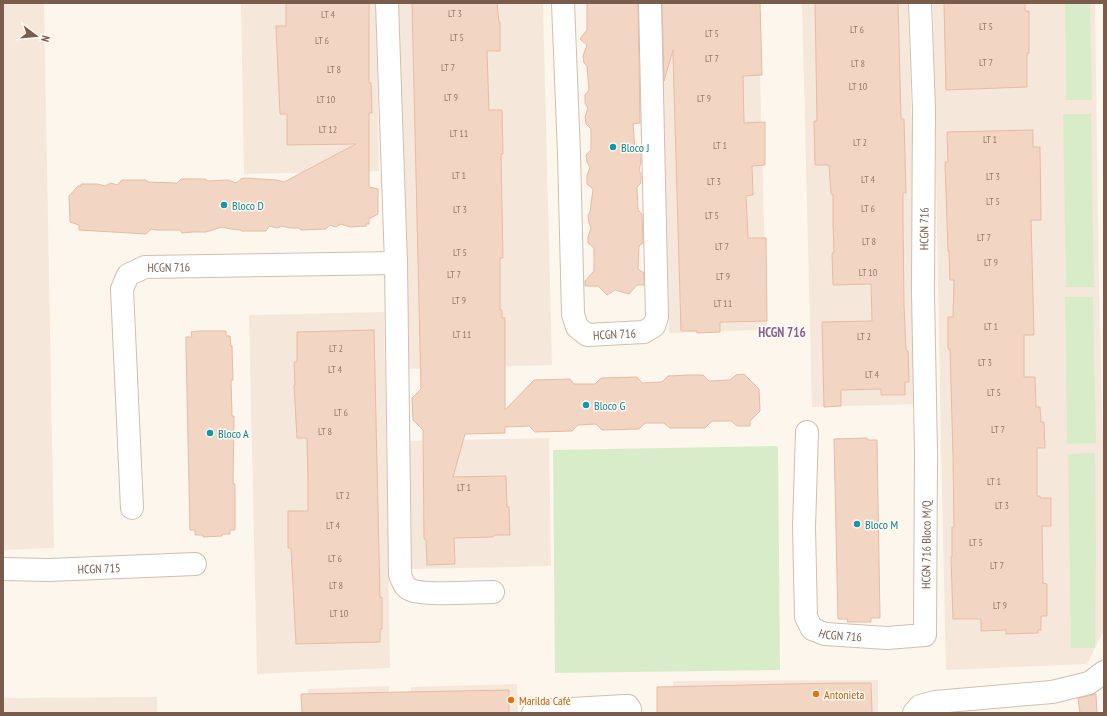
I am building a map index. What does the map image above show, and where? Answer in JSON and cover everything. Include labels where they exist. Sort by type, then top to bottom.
[{"type":"street","points":[[387,3],[396,263],[400,575],[404,585],[411,590],[423,593],[493,592]]},
{"type":"street","name":"HCGN 716","points":[[563,3],[573,314],[577,327],[587,335],[644,332],[654,326],[657,317],[650,3]]},
{"type":"street","name":"HCGN 716","points":[[920,3],[924,109],[923,292],[926,454]]},
{"type":"street","name":"HCGN 716","points":[[132,508],[122,289],[128,275],[145,267],[396,263]]},
{"type":"street","name":"HCGN 716","points":[[807,432],[804,527],[806,617],[812,629],[825,634],[887,638],[925,635]]},
{"type":"street","name":"HCGN 716 Bloco M/Q","points":[[925,635],[926,454]]},
{"type":"street","name":"HCGN 715","points":[[3,569],[49,570],[195,564]]},
{"type":"street","points":[[914,713],[920,706],[935,702],[1052,692],[1089,683],[1104,672]]},
{"type":"street","points":[[533,713],[536,711],[628,706],[630,713]]},
{"type":"shaded area","points":[[3,3],[44,3],[54,548],[3,550]]},
{"type":"shaded area","points":[[241,3],[376,3],[379,171],[244,174]]},
{"type":"shaded area","points":[[397,3],[543,3],[552,365],[405,369]]},
{"type":"shaded area","points":[[661,3],[758,3],[767,330],[669,333]]},
{"type":"shaded area","points":[[802,3],[908,3],[920,404],[812,407]]},
{"type":"shaded area","points":[[933,3],[1095,3],[1099,295],[1104,486],[1104,630],[1087,664],[946,670]]},
{"type":"shaded area","points":[[384,312],[390,668],[257,674],[249,315]]},
{"type":"shaded area","points":[[549,438],[551,566],[412,569],[409,441]]},
{"type":"shaded area","points":[[878,680],[878,713],[673,713],[673,681]]},
{"type":"shaded area","points":[[517,684],[518,713],[411,713],[411,687]]},
{"type":"shaded area","points":[[389,686],[389,713],[308,713],[308,689]]},
{"type":"shaded area","points":[[157,697],[157,713],[3,713],[3,698]]},
{"type":"green space","points":[[1065,3],[1090,3],[1092,100],[1066,100]]},
{"type":"green space","points":[[1063,114],[1091,114],[1094,287],[1066,287]]},
{"type":"green space","points":[[1065,297],[1093,297],[1096,443],[1067,444]]},
{"type":"green space","points":[[778,446],[780,670],[555,673],[553,450]]},
{"type":"green space","points":[[1095,453],[1095,648],[1071,648],[1068,454]]},
{"type":"building","points":[[286,3],[369,3],[369,83],[371,83],[372,113],[369,113],[369,187],[378,189],[378,214],[369,219],[369,224],[366,224],[366,226],[350,227],[341,224],[336,227],[330,225],[326,229],[301,230],[299,228],[282,226],[277,228],[269,226],[266,231],[242,231],[222,227],[206,232],[182,233],[180,230],[151,229],[146,234],[79,230],[79,225],[70,222],[69,196],[78,186],[81,186],[81,184],[98,184],[105,186],[111,183],[117,185],[122,180],[146,180],[148,182],[177,183],[181,179],[205,179],[208,181],[228,180],[236,183],[244,178],[284,182],[356,144],[287,145],[287,114],[280,114],[276,26],[286,26]]},
{"type":"building","points":[[412,3],[497,3],[500,22],[500,51],[487,51],[489,110],[502,110],[503,154],[501,154],[503,258],[500,258],[500,310],[502,310],[502,318],[505,318],[505,410],[534,380],[570,379],[574,384],[595,384],[601,378],[637,377],[642,383],[662,382],[668,376],[690,375],[703,375],[709,381],[730,380],[736,375],[744,374],[759,389],[760,411],[750,421],[750,426],[737,426],[731,421],[712,421],[705,428],[670,428],[664,423],[645,423],[639,429],[602,430],[596,424],[578,425],[572,431],[535,432],[529,426],[505,427],[505,433],[465,434],[453,477],[506,476],[510,535],[454,538],[455,564],[427,565],[426,539],[424,539],[423,430],[413,420],[412,398],[421,389]]},
{"type":"building","name":"Bloco J","points":[[587,3],[638,3],[640,123],[633,124],[635,149],[641,154],[639,170],[641,174],[641,183],[637,187],[638,210],[642,214],[643,243],[639,246],[638,269],[644,273],[644,285],[637,285],[629,294],[615,290],[607,295],[598,286],[585,286],[585,281],[594,271],[594,248],[588,243],[591,228],[588,215],[590,212],[593,189],[587,184],[587,176],[590,167],[587,162],[586,155],[591,150],[591,129],[586,124],[585,117],[588,108],[585,103],[585,95],[589,90],[587,66],[584,63],[583,56],[587,45],[580,39],[587,30]]},
{"type":"building","points":[[662,3],[760,3],[762,75],[743,76],[744,123],[765,122],[765,165],[752,166],[753,195],[746,196],[748,238],[766,238],[767,321],[720,322],[720,332],[697,333],[697,331],[681,331],[673,50],[664,81]]},
{"type":"building","points":[[815,3],[898,3],[901,119],[904,119],[906,193],[903,193],[904,305],[909,382],[905,382],[905,395],[881,395],[881,389],[841,390],[841,406],[824,407],[822,322],[872,321],[871,284],[833,285],[833,194],[831,194],[829,165],[815,165],[814,121],[817,121]]},
{"type":"building","points":[[944,3],[1025,3],[1025,11],[1029,11],[1027,87],[946,90]]},
{"type":"building","points":[[1033,130],[1033,147],[1040,147],[1041,220],[1031,220],[1034,335],[1024,335],[1024,377],[1035,377],[1036,407],[1040,407],[1041,422],[1044,422],[1045,448],[1037,448],[1037,496],[1040,496],[1040,498],[1051,498],[1051,526],[1042,526],[1043,583],[1047,584],[1047,616],[1041,616],[1041,630],[1038,630],[1038,633],[1006,634],[1006,630],[981,631],[981,619],[953,619],[951,557],[952,527],[954,527],[953,455],[948,317],[953,317],[954,280],[950,280],[945,162],[948,162],[947,132]]},
{"type":"building","points":[[374,330],[380,598],[382,597],[382,629],[380,629],[380,642],[296,644],[291,548],[288,548],[288,511],[308,511],[307,438],[297,438],[294,362],[297,362],[297,332]]},
{"type":"building","name":"Bloco A","points":[[226,331],[226,336],[230,336],[232,346],[233,380],[231,380],[232,416],[234,416],[233,484],[235,484],[235,530],[230,530],[230,534],[222,534],[222,536],[203,537],[203,535],[195,535],[195,530],[190,530],[186,337],[192,337],[191,332]]},
{"type":"building","name":"Bloco M","points":[[867,438],[868,440],[877,440],[880,618],[871,618],[871,622],[847,622],[848,619],[838,619],[834,439]]},
{"type":"building","points":[[871,683],[872,713],[657,713],[657,687]]},
{"type":"building","points":[[509,690],[509,713],[302,713],[301,694]]},
{"type":"building","points":[[1096,694],[1097,713],[1080,713],[1078,698]]},
{"type":"place","name":"Bloco J","points":[[613,147]]},
{"type":"place","name":"Bloco D","points":[[224,205]]},
{"type":"place","name":"Bloco G","points":[[586,405]]},
{"type":"place","name":"Bloco A","points":[[210,433]]},
{"type":"place","name":"Bloco M","points":[[857,524]]},
{"type":"place","name":"Antonieta","points":[[816,694]]},
{"type":"place","name":"Marilda Café","points":[[511,700]]},
{"type":"district","name":"HCGN 716","points":[[782,332]]}]
